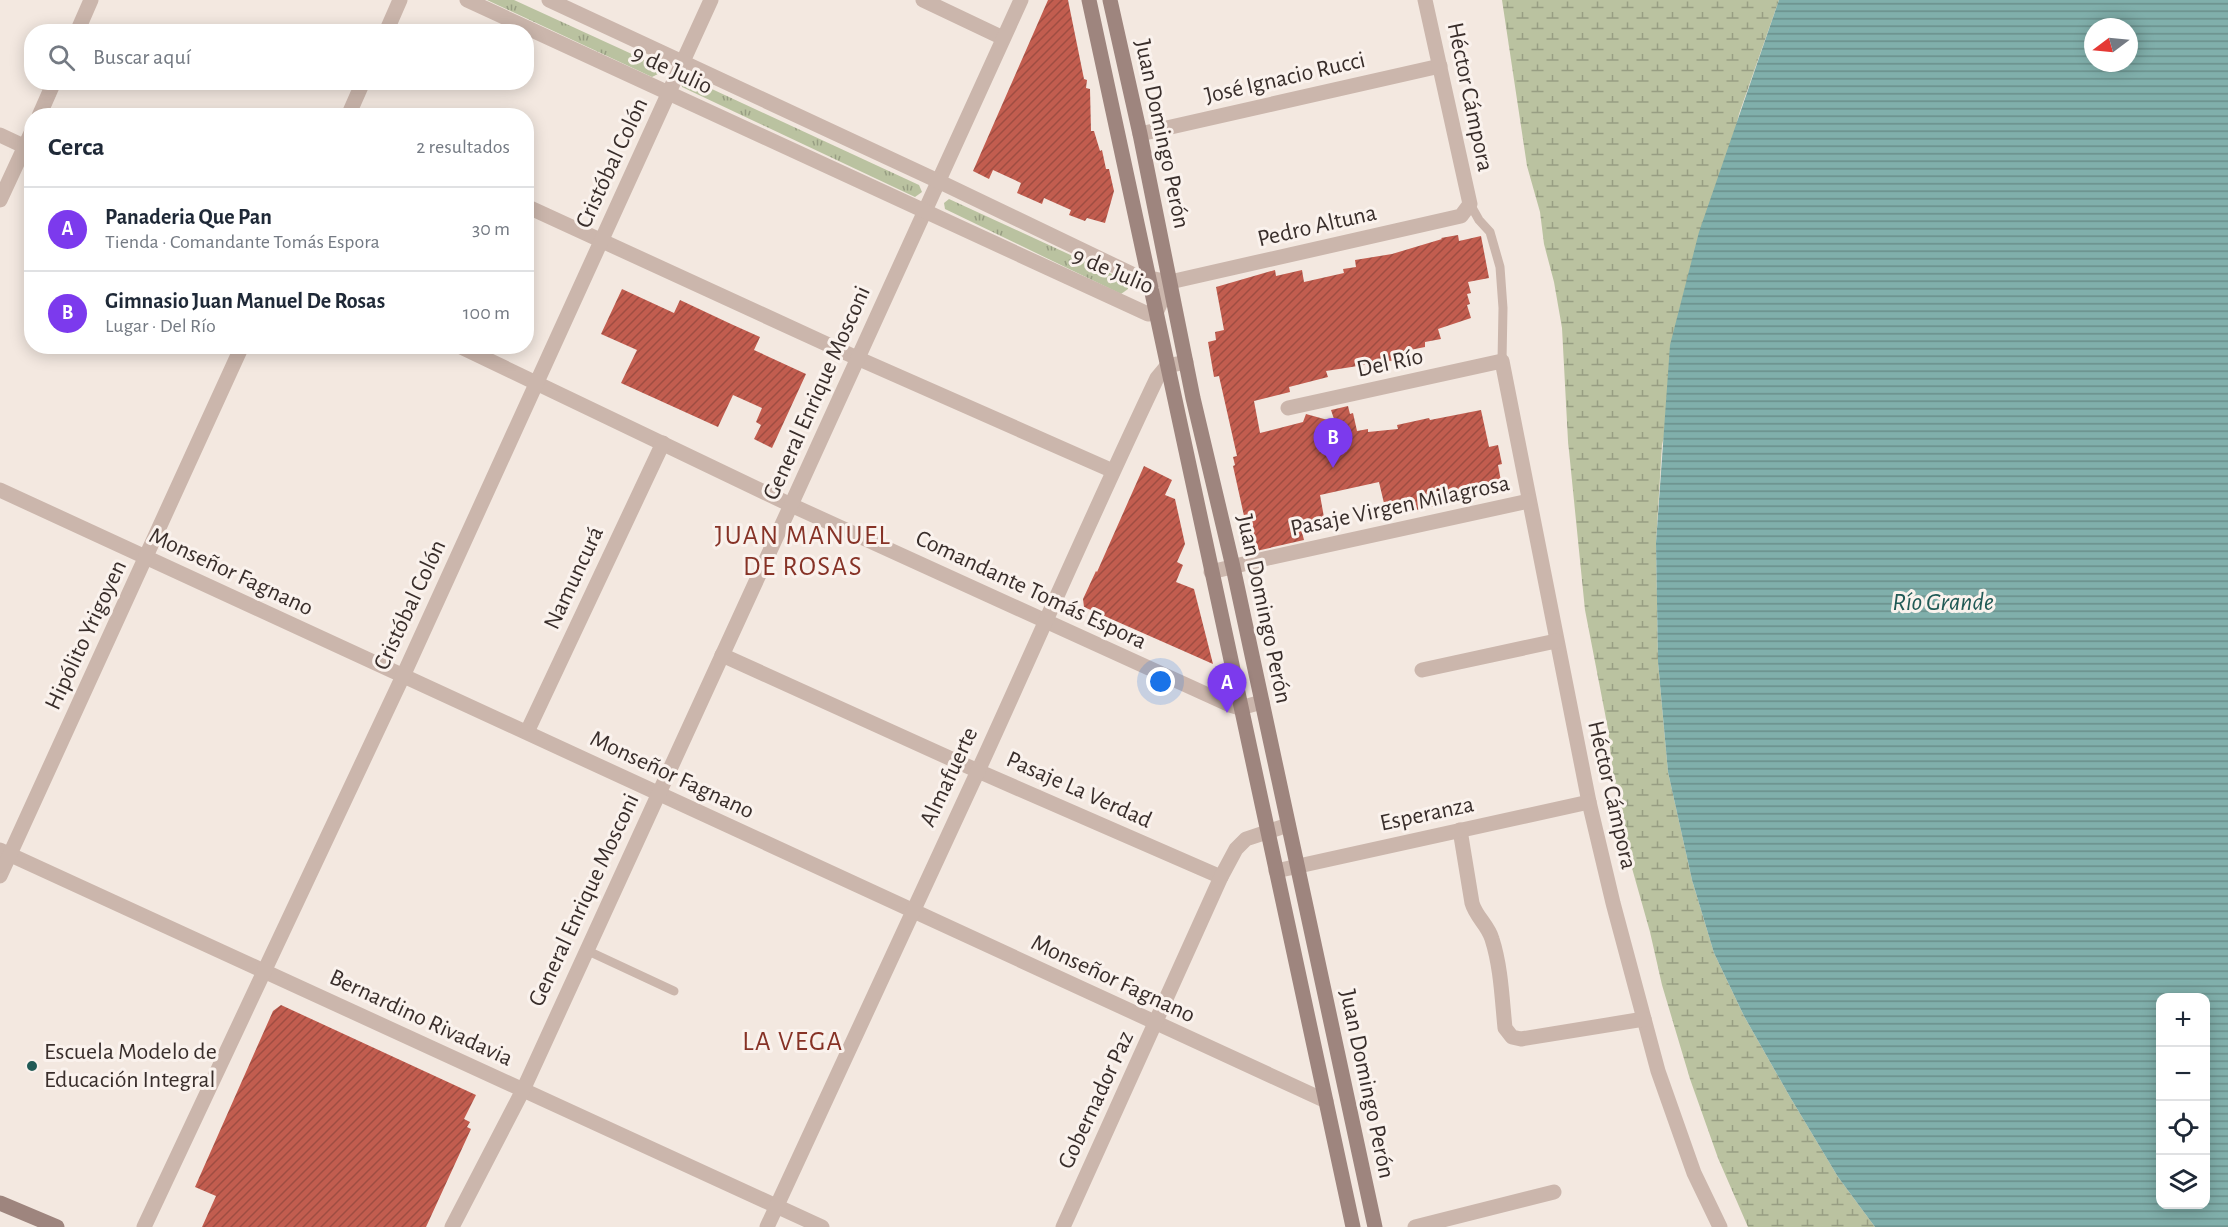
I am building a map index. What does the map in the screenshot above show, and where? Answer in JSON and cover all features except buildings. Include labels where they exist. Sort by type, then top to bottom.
[{"type":"main road","name":"Juan Domingo Perón","points":[[1089,0],[1210,572],[1353,1227]]},
{"type":"main road","name":"Juan Domingo Perón","points":[[1110,0],[1140,134],[1186,362],[1233,567],[1375,1227]]},
{"type":"main road","points":[[0,1203],[57,1227]]},
{"type":"street","points":[[80,24],[91,0]]},
{"type":"street","points":[[390,24],[400,0]]},
{"type":"street","name":"9 de Julio","points":[[467,0],[519,24]]},
{"type":"street","name":"9 de Julio","points":[[534,31],[1138,310],[1148,314],[1156,313],[1170,282],[1134,275],[549,0]]},
{"type":"street","name":"Cristóbal Colón","points":[[144,1227],[403,676],[711,0]]},
{"type":"street","points":[[923,0],[1004,38]]},
{"type":"street","name":"General Enrique Mosconi","points":[[452,1227],[523,1090],[1021,0]]},
{"type":"street","name":"Héctor Cámpora","points":[[1425,0],[1470,204]]},
{"type":"street","name":"José Ignacio Rucci","points":[[1140,134],[1440,66]]},
{"type":"street","points":[[43,108],[50,90]]},
{"type":"street","points":[[352,108],[359,90]]},
{"type":"street","points":[[0,135],[24,146]]},
{"type":"street","points":[[0,200],[24,155]]},
{"type":"street","name":"Pedro Altuna","points":[[1170,282],[1461,216],[1470,204]]},
{"type":"street","points":[[534,210],[1113,471]]},
{"type":"street","name":"Hipólito Yrigoyen","points":[[0,876],[5,852],[146,557],[238,354]]},
{"type":"street","name":"Comandante Tomás Espora","points":[[476,354],[791,505],[1240,708]]},
{"type":"street","name":"Héctor Cámpora","points":[[1502,361],[1589,802],[1658,1071],[1695,1173],[1719,1227]]},
{"type":"street","name":"Del Río","points":[[1288,408],[1502,361]]},
{"type":"street","points":[[1167,366],[1186,362]]},
{"type":"street","name":"Almafuerte","points":[[767,1227],[911,911],[978,771],[1113,471],[1157,378],[1167,366]]},
{"type":"street","name":"Namuncurá","points":[[527,732],[663,443]]},
{"type":"street","name":"Monseñor Fagnano","points":[[0,490],[1326,1101]]},
{"type":"street","name":"Pasaje Virgen Milagrosa","points":[[1210,572],[1529,501]]},
{"type":"street","points":[[1422,670],[1556,641]]},
{"type":"street","name":"Pasaje La Verdad","points":[[722,655],[978,771],[1221,877]]},
{"type":"street","points":[[1240,708],[1262,702]]},
{"type":"street","name":"Esperanza","points":[[1276,871],[1589,802]]},
{"type":"street","name":"Gobernador Paz","points":[[1063,1227],[1221,877],[1236,849],[1246,840],[1288,825]]},
{"type":"street","points":[[1460,830],[1472,903],[1475,913],[1491,936],[1496,950],[1505,1028],[1512,1037],[1521,1039],[1644,1019]]},
{"type":"street","name":"Bernardino Rivadavia","points":[[5,852],[822,1227]]},
{"type":"street","points":[[1415,1227],[1554,1192]]},
{"type":"lane","points":[[1470,204],[1479,220],[1490,232],[1500,267],[1503,308],[1502,361]]},
{"type":"lane","points":[[586,950],[675,991]]},
{"type":"green space","points":[[487,0],[514,0],[658,66],[658,74],[652,77]]},
{"type":"green space","points":[[1502,0],[1779,0],[1739,114],[1662,445],[1656,542],[1658,662],[1668,772],[1692,880],[1714,953],[1744,1016],[1790,1097],[1838,1177],[1875,1227],[1748,1227],[1718,1158],[1690,1079],[1662,985],[1628,854],[1613,774],[1608,729],[1585,610],[1568,441],[1562,328],[1554,282],[1544,244],[1540,212],[1527,166]]},
{"type":"green space","points":[[686,77],[919,185],[922,192],[915,197],[682,87],[681,81]]},
{"type":"green space","points":[[949,199],[1127,281],[1128,289],[1121,294],[945,209],[944,203]]},
{"type":"water","name":"Río Grande","points":[[1779,0],[2228,0],[2228,1227],[1875,1227],[1838,1177],[1744,1016],[1714,953],[1692,880],[1668,772],[1658,662],[1656,543],[1670,345],[1699,232]]},
{"type":"place","name":"Gimnasio Juan Manuel De Rosas","points":[[1333,468]]},
{"type":"place","name":"Panaderia Que Pan","points":[[1227,713]]},
{"type":"place","name":"Escuela Modelo de Educación Integral","points":[[32,1066]]},
{"type":"district","name":"JUAN MANUEL DE ROSAS","points":[[803,550]]},
{"type":"district","name":"LA VEGA","points":[[793,1041]]}]
